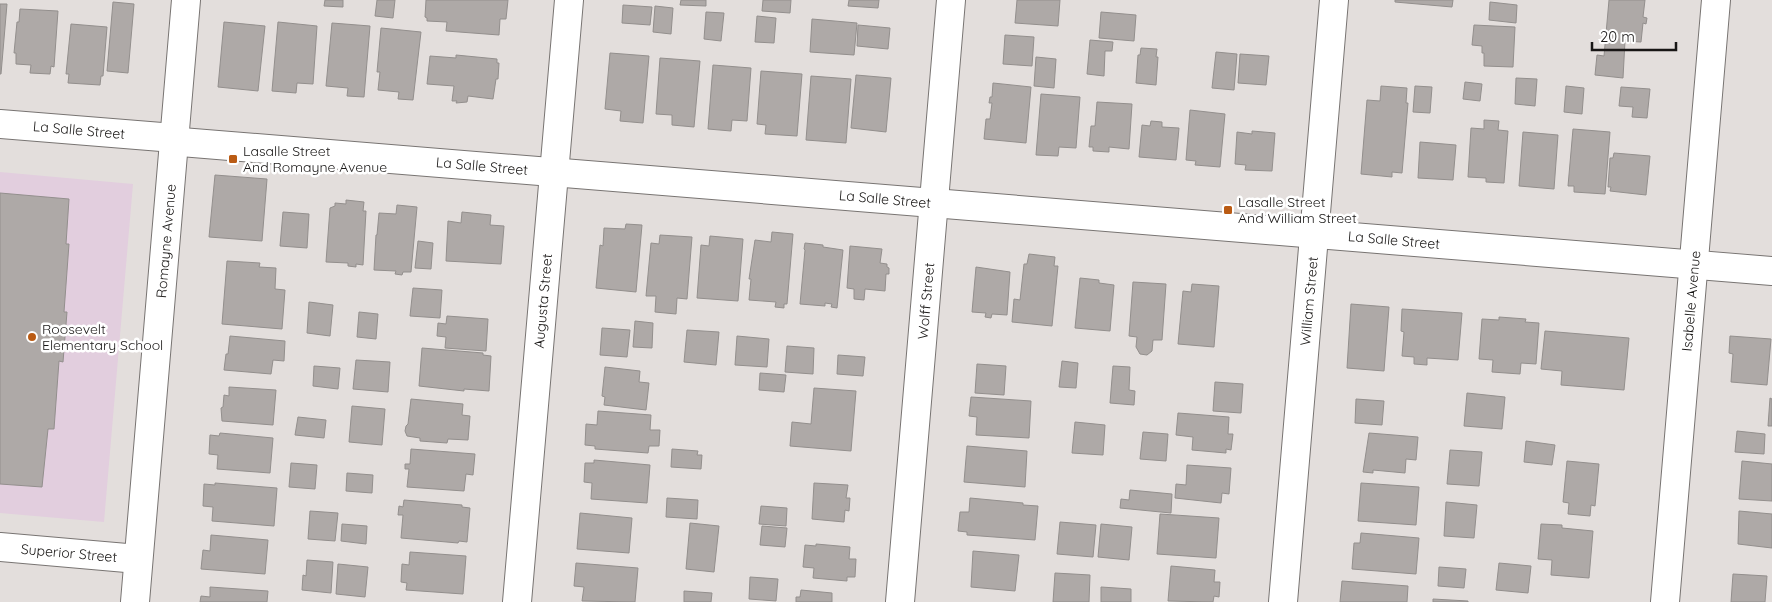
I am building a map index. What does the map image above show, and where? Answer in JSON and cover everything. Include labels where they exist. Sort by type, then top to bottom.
[{"type":"street","name":"Romayne Avenue","points":[[135,602],[186,0]]},
{"type":"street","name":"Augusta Street","points":[[517,602],[569,0]]},
{"type":"street","name":"Wolff Street","points":[[900,602],[951,0]]},
{"type":"street","name":"William Street","points":[[1283,602],[1334,0]]},
{"type":"street","name":"Isabelle Avenue","points":[[1665,602],[1716,0]]},
{"type":"street","name":"La Salle Street","points":[[0,124],[174,138],[181,142],[1772,271]]},
{"type":"street","name":"Superior Street","points":[[0,548],[138,559]]},
{"type":"shaded area","points":[[0,172],[133,184],[104,522],[0,513]]},
{"type":"building","points":[[325,0],[343,0],[343,7],[324,6]]},
{"type":"building","points":[[377,0],[395,0],[393,18],[375,16]]},
{"type":"building","points":[[426,0],[508,0],[506,19],[500,19],[499,35],[446,31],[447,22],[427,21],[425,17]]},
{"type":"building","points":[[681,0],[706,0],[706,6],[680,5]]},
{"type":"building","points":[[763,0],[791,0],[790,13],[762,11]]},
{"type":"building","points":[[849,0],[879,0],[878,8],[848,6]]},
{"type":"building","points":[[1017,0],[1060,0],[1058,26],[1015,23]]},
{"type":"building","points":[[1395,0],[1453,0],[1452,7],[1395,2]]},
{"type":"building","points":[[1609,0],[1645,0],[1643,17],[1647,18],[1646,24],[1643,23],[1641,42],[1625,41],[1623,78],[1595,75],[1597,55],[1604,56]]},
{"type":"building","points":[[113,2],[134,4],[128,73],[107,71]]},
{"type":"building","points":[[1490,2],[1517,5],[1516,23],[1489,20]]},
{"type":"building","points":[[0,4],[7,4],[1,74],[0,74]]},
{"type":"building","points":[[623,5],[652,7],[650,25],[622,23]]},
{"type":"building","points":[[655,6],[673,8],[671,34],[653,32]]},
{"type":"building","points":[[20,9],[58,11],[54,67],[51,66],[50,74],[30,73],[31,65],[16,64],[16,53],[14,53]]},
{"type":"building","points":[[706,12],[724,13],[721,41],[704,39]]},
{"type":"building","points":[[1101,12],[1136,15],[1134,41],[1099,38]]},
{"type":"building","points":[[757,16],[776,18],[774,43],[755,42]]},
{"type":"building","points":[[812,19],[857,23],[854,55],[810,52]]},
{"type":"building","points":[[224,22],[265,26],[258,91],[218,87]]},
{"type":"building","points":[[278,22],[317,26],[313,84],[297,83],[296,93],[272,91]]},
{"type":"building","points":[[332,23],[370,26],[364,97],[347,96],[348,88],[326,86]]},
{"type":"building","points":[[71,24],[107,27],[103,76],[101,76],[100,85],[68,83],[69,74],[66,74]]},
{"type":"building","points":[[858,25],[890,28],[888,49],[857,46]]},
{"type":"building","points":[[1474,25],[1515,27],[1513,67],[1484,66],[1482,46],[1472,45]]},
{"type":"building","points":[[381,28],[421,32],[413,100],[398,99],[399,92],[378,90],[380,72],[377,72]]},
{"type":"building","points":[[1005,35],[1034,37],[1032,66],[1003,64]]},
{"type":"building","points":[[1090,40],[1113,42],[1112,51],[1105,51],[1104,76],[1087,74]]},
{"type":"building","points":[[1141,48],[1157,49],[1156,85],[1136,83],[1138,55],[1140,55]]},
{"type":"building","points":[[1216,52],[1237,54],[1234,90],[1212,88]]},
{"type":"building","points":[[610,53],[649,56],[643,123],[620,121],[621,111],[605,109]]},
{"type":"building","points":[[1240,54],[1269,56],[1266,85],[1238,83]]},
{"type":"building","points":[[456,55],[497,59],[497,63],[499,63],[498,79],[496,79],[493,99],[468,96],[467,102],[456,103],[457,101],[452,101],[454,86],[427,84],[430,56],[456,58]]},
{"type":"building","points":[[1036,57],[1056,59],[1054,88],[1034,86]]},
{"type":"building","points":[[660,58],[700,61],[694,127],[672,125],[672,115],[656,114]]},
{"type":"building","points":[[713,65],[751,68],[747,121],[732,120],[731,131],[708,129]]},
{"type":"building","points":[[761,71],[802,74],[797,136],[765,134],[766,125],[757,124]]},
{"type":"building","points":[[856,75],[891,78],[886,132],[851,128]]},
{"type":"building","points":[[811,76],[851,79],[846,143],[806,140]]},
{"type":"building","points":[[1516,78],[1537,79],[1535,106],[1515,104]]},
{"type":"building","points":[[1465,82],[1482,84],[1480,101],[1463,99]]},
{"type":"building","points":[[993,83],[1031,87],[1026,143],[984,139],[986,119],[990,119],[992,103],[989,103],[990,97],[992,97]]},
{"type":"building","points":[[1381,86],[1407,88],[1406,103],[1408,103],[1402,173],[1392,172],[1392,177],[1361,174],[1367,100],[1380,101]]},
{"type":"building","points":[[1415,86],[1432,87],[1430,113],[1413,112]]},
{"type":"building","points":[[1566,86],[1584,88],[1582,114],[1564,112]]},
{"type":"building","points":[[1621,87],[1650,89],[1647,118],[1632,117],[1633,107],[1619,106]]},
{"type":"building","points":[[1041,94],[1080,97],[1076,148],[1059,147],[1058,156],[1036,155]]},
{"type":"building","points":[[1097,102],[1132,104],[1129,149],[1109,147],[1109,152],[1093,151],[1093,147],[1089,147],[1091,126],[1095,126]]},
{"type":"building","points":[[1190,110],[1225,114],[1220,167],[1195,165],[1196,161],[1186,160]]},
{"type":"building","points":[[1484,120],[1499,121],[1498,130],[1508,131],[1504,183],[1486,182],[1486,178],[1468,177],[1471,128],[1484,129]]},
{"type":"building","points":[[1151,121],[1162,122],[1162,127],[1179,128],[1176,160],[1139,157],[1142,125],[1150,126]]},
{"type":"building","points":[[1573,129],[1610,132],[1605,194],[1574,192],[1574,186],[1568,186]]},
{"type":"building","points":[[1252,131],[1275,133],[1272,171],[1245,170],[1246,165],[1235,164],[1237,132],[1252,134]]},
{"type":"building","points":[[1523,132],[1558,135],[1554,189],[1519,186]]},
{"type":"building","points":[[1420,142],[1456,145],[1453,180],[1418,178]]},
{"type":"building","points":[[1614,153],[1650,156],[1646,195],[1610,191],[1611,187],[1608,187],[1610,158],[1613,158]]},
{"type":"building","points":[[215,175],[267,179],[262,241],[209,237]]},
{"type":"building","name":"Roosevelt Elementary School","points":[[0,193],[69,199],[66,244],[69,244],[64,312],[67,312],[63,362],[59,361],[54,429],[48,429],[42,487],[0,484]]},
{"type":"building","points":[[346,200],[364,202],[363,211],[366,211],[363,265],[356,264],[356,267],[348,266],[348,263],[326,262],[330,208],[335,206],[335,203],[346,204]]},
{"type":"building","points":[[397,205],[417,207],[411,272],[403,272],[402,275],[395,274],[396,271],[374,270],[379,213],[396,214]]},
{"type":"building","points":[[283,212],[309,214],[307,248],[280,246]]},
{"type":"building","points":[[462,212],[491,215],[490,225],[504,226],[501,264],[446,261],[448,221],[461,223]]},
{"type":"building","points":[[626,224],[642,225],[636,292],[596,288],[600,245],[603,246],[604,228],[625,229]]},
{"type":"building","points":[[772,232],[793,234],[787,304],[784,304],[784,308],[775,307],[776,302],[749,300],[751,279],[749,279],[755,240],[771,242]]},
{"type":"building","points":[[660,235],[692,237],[687,299],[677,298],[676,314],[655,312],[656,296],[646,296],[651,243],[659,244]]},
{"type":"building","points":[[710,236],[743,239],[738,301],[697,298],[701,245],[709,246]]},
{"type":"building","points":[[418,241],[433,243],[431,269],[415,268]]},
{"type":"building","points":[[805,243],[843,250],[837,308],[831,307],[832,304],[825,303],[825,306],[800,304]]},
{"type":"building","points":[[850,246],[882,249],[880,263],[887,264],[889,268],[889,274],[886,274],[885,291],[865,289],[864,300],[854,299],[854,289],[847,288]]},
{"type":"building","points":[[1029,254],[1055,257],[1054,266],[1058,266],[1052,326],[1012,322],[1014,299],[1020,300],[1024,264],[1027,264]]},
{"type":"building","points":[[227,261],[260,263],[259,267],[276,268],[275,289],[285,290],[282,329],[222,324]]},
{"type":"building","points":[[976,267],[1010,272],[1007,315],[992,314],[991,318],[985,317],[986,313],[972,312]]},
{"type":"building","points":[[1080,278],[1099,280],[1099,283],[1114,285],[1110,331],[1075,328]]},
{"type":"building","points":[[1133,282],[1166,284],[1162,340],[1153,340],[1152,351],[1147,355],[1140,354],[1136,347],[1137,337],[1129,336]]},
{"type":"building","points":[[1192,284],[1219,286],[1214,347],[1178,344],[1183,291],[1191,292]]},
{"type":"building","points":[[413,288],[442,290],[440,318],[410,316]]},
{"type":"building","points":[[309,302],[333,305],[330,336],[307,333]]},
{"type":"building","points":[[1351,304],[1389,307],[1384,371],[1347,368]]},
{"type":"building","points":[[1402,309],[1462,313],[1458,360],[1427,358],[1427,365],[1414,364],[1414,357],[1402,356],[1404,332],[1401,331]]},
{"type":"building","points":[[359,312],[378,314],[376,339],[357,337]]},
{"type":"building","points":[[447,316],[488,319],[486,351],[445,348],[446,337],[437,336],[438,323],[446,324]]},
{"type":"building","points":[[1499,317],[1526,319],[1525,322],[1539,323],[1536,364],[1521,363],[1520,374],[1492,372],[1493,360],[1479,359],[1482,319],[1499,320]]},
{"type":"building","points":[[635,321],[653,323],[652,348],[633,347]]},
{"type":"building","points":[[602,328],[630,330],[627,357],[600,355]]},
{"type":"building","points":[[687,330],[719,332],[716,365],[684,362]]},
{"type":"building","points":[[1545,331],[1629,338],[1624,390],[1561,385],[1562,371],[1541,369]]},
{"type":"building","points":[[230,336],[285,341],[284,361],[273,360],[271,374],[224,370]]},
{"type":"building","points":[[737,336],[769,339],[767,367],[735,365]]},
{"type":"building","points":[[1730,336],[1771,339],[1767,385],[1731,382],[1733,354],[1729,353]]},
{"type":"building","points":[[787,346],[814,348],[813,374],[785,372]]},
{"type":"building","points":[[422,348],[483,353],[483,355],[491,356],[489,391],[464,389],[464,391],[419,386]]},
{"type":"building","points":[[838,355],[865,357],[863,376],[837,374]]},
{"type":"building","points":[[356,360],[390,362],[388,392],[353,389]]},
{"type":"building","points":[[1062,361],[1078,363],[1076,388],[1059,387]]},
{"type":"building","points":[[977,364],[1006,366],[1004,395],[975,393]]},
{"type":"building","points":[[314,366],[340,368],[338,389],[313,386]]},
{"type":"building","points":[[1113,366],[1130,367],[1129,390],[1135,391],[1134,405],[1110,403]]},
{"type":"building","points":[[605,367],[640,371],[639,382],[649,383],[646,410],[604,405],[605,397],[602,396]]},
{"type":"building","points":[[760,373],[786,375],[784,392],[759,390]]},
{"type":"building","points":[[1215,382],[1243,384],[1241,413],[1213,411]]},
{"type":"building","points":[[229,387],[276,390],[273,425],[222,421],[221,408],[223,407],[224,395],[229,396]]},
{"type":"building","points":[[814,388],[856,391],[851,451],[790,446],[792,422],[811,424]]},
{"type":"building","points":[[1467,393],[1505,397],[1502,429],[1464,426]]},
{"type":"building","points":[[971,397],[1031,401],[1029,438],[976,435],[977,417],[969,416]]},
{"type":"building","points":[[1770,398],[1772,399],[1772,426],[1768,426]]},
{"type":"building","points":[[411,399],[463,404],[462,415],[470,416],[468,440],[448,439],[447,443],[420,441],[420,438],[407,436],[405,431],[408,424]]},
{"type":"building","points":[[1356,399],[1384,401],[1382,425],[1355,423]]},
{"type":"building","points":[[352,406],[385,409],[382,445],[349,442]]},
{"type":"building","points":[[598,411],[651,415],[650,430],[660,430],[659,446],[649,446],[648,453],[595,449],[595,446],[585,445],[586,424],[597,425]]},
{"type":"building","points":[[1178,413],[1229,417],[1228,434],[1233,434],[1231,450],[1226,449],[1226,453],[1192,450],[1193,437],[1176,435]]},
{"type":"building","points":[[298,417],[326,420],[324,438],[295,435]]},
{"type":"building","points":[[1075,422],[1105,425],[1103,455],[1072,453]]},
{"type":"building","points":[[1737,431],[1765,434],[1764,454],[1735,452]]},
{"type":"building","points":[[1143,432],[1168,434],[1166,461],[1140,459]]},
{"type":"building","points":[[220,433],[273,438],[270,473],[217,469],[218,455],[209,454],[210,435],[219,436]]},
{"type":"building","points":[[1369,433],[1418,437],[1416,460],[1406,459],[1405,473],[1373,470],[1373,473],[1363,472]]},
{"type":"building","points":[[1526,441],[1555,445],[1552,465],[1524,462]]},
{"type":"building","points":[[967,446],[1027,451],[1025,487],[964,482]]},
{"type":"building","points":[[411,449],[475,454],[473,475],[466,474],[464,491],[407,487],[409,469],[405,469],[405,464],[410,464]]},
{"type":"building","points":[[672,449],[698,451],[697,455],[702,455],[701,469],[671,467]]},
{"type":"building","points":[[1450,450],[1482,452],[1479,486],[1447,484]]},
{"type":"building","points":[[594,460],[650,465],[647,503],[591,499],[592,483],[584,482],[585,463],[594,463]]},
{"type":"building","points":[[1567,461],[1599,464],[1595,506],[1591,505],[1590,516],[1568,514],[1569,503],[1563,502]]},
{"type":"building","points":[[1742,461],[1772,464],[1772,501],[1739,499]]},
{"type":"building","points":[[291,463],[317,465],[315,489],[289,487]]},
{"type":"building","points":[[1187,465],[1231,468],[1229,494],[1222,493],[1221,503],[1175,498],[1176,484],[1186,485]]},
{"type":"building","points":[[347,473],[373,475],[372,493],[346,491]]},
{"type":"building","points":[[215,483],[277,488],[274,526],[212,521],[213,507],[203,506],[204,484],[215,485]]},
{"type":"building","points":[[814,483],[848,485],[846,498],[850,498],[849,511],[845,510],[844,522],[812,519]]},
{"type":"building","points":[[1361,483],[1419,487],[1416,525],[1358,521]]},
{"type":"building","points":[[1130,490],[1172,494],[1171,513],[1120,508],[1121,499],[1129,500]]},
{"type":"building","points":[[667,498],[698,500],[697,519],[666,517]]},
{"type":"building","points":[[970,498],[1038,506],[1035,540],[967,535],[967,532],[958,531],[960,512],[969,512]]},
{"type":"building","points":[[404,500],[462,505],[462,507],[470,508],[467,542],[459,541],[458,543],[401,538],[403,515],[398,515],[399,506],[403,507]]},
{"type":"building","points":[[1446,502],[1477,505],[1474,538],[1444,536]]},
{"type":"building","points":[[761,506],[787,508],[786,526],[759,524]]},
{"type":"building","points":[[310,511],[338,513],[335,541],[308,539]]},
{"type":"building","points":[[1739,511],[1772,514],[1772,548],[1738,544]]},
{"type":"building","points":[[580,513],[632,518],[629,553],[577,549]]},
{"type":"building","points":[[1160,514],[1219,518],[1216,558],[1157,554]]},
{"type":"building","points":[[1060,522],[1096,525],[1093,557],[1057,554]]},
{"type":"building","points":[[690,523],[719,526],[714,572],[686,569]]},
{"type":"building","points":[[342,524],[367,526],[366,544],[341,541]]},
{"type":"building","points":[[1101,524],[1132,527],[1129,560],[1098,557]]},
{"type":"building","points":[[1541,524],[1562,525],[1562,528],[1593,531],[1589,578],[1551,575],[1552,560],[1538,559]]},
{"type":"building","points":[[762,526],[787,528],[785,547],[760,545]]},
{"type":"building","points":[[1361,533],[1419,538],[1416,574],[1352,569],[1354,543],[1360,543]]},
{"type":"building","points":[[211,535],[268,540],[265,574],[201,569],[203,550],[210,551]]},
{"type":"building","points":[[816,544],[850,547],[849,559],[856,559],[855,577],[847,577],[847,581],[813,578],[814,568],[803,567],[805,545],[816,546]]},
{"type":"building","points":[[973,551],[1019,555],[1015,591],[971,587]]},
{"type":"building","points":[[410,552],[466,556],[463,594],[406,590],[407,583],[401,582],[402,564],[409,565]]},
{"type":"building","points":[[307,560],[333,562],[331,593],[302,590],[303,575],[306,576]]},
{"type":"building","points":[[576,563],[638,568],[635,602],[582,601],[584,587],[574,586]]},
{"type":"building","points":[[1499,563],[1531,566],[1528,593],[1496,590]]},
{"type":"building","points":[[338,564],[368,567],[365,597],[336,594]]},
{"type":"building","points":[[1171,566],[1215,570],[1214,582],[1220,582],[1219,597],[1214,596],[1213,602],[1168,601]]},
{"type":"building","points":[[1439,567],[1466,569],[1464,588],[1438,586]]},
{"type":"building","points":[[1055,573],[1090,575],[1089,602],[1053,602]]},
{"type":"building","points":[[1733,574],[1767,576],[1765,602],[1731,602]]},
{"type":"building","points":[[750,577],[778,579],[776,601],[749,599]]},
{"type":"building","points":[[1342,581],[1408,586],[1407,602],[1340,602]]},
{"type":"building","points":[[210,587],[268,591],[267,602],[200,602],[201,596],[210,597]]},
{"type":"building","points":[[1101,587],[1131,589],[1131,602],[1101,602]]},
{"type":"building","points":[[801,590],[832,593],[832,602],[796,602],[796,597],[800,597]]},
{"type":"building","points":[[684,591],[712,593],[711,602],[684,602]]},
{"type":"building","points":[[1433,599],[1468,601],[1468,602],[1433,602]]},
{"type":"place","name":"Lasalle Street And Romayne Avenue","points":[[233,159]]},
{"type":"place","name":"Lasalle Street And William Street","points":[[1228,210]]},
{"type":"place","name":"Roosevelt Elementary School","points":[[32,337]]}]
